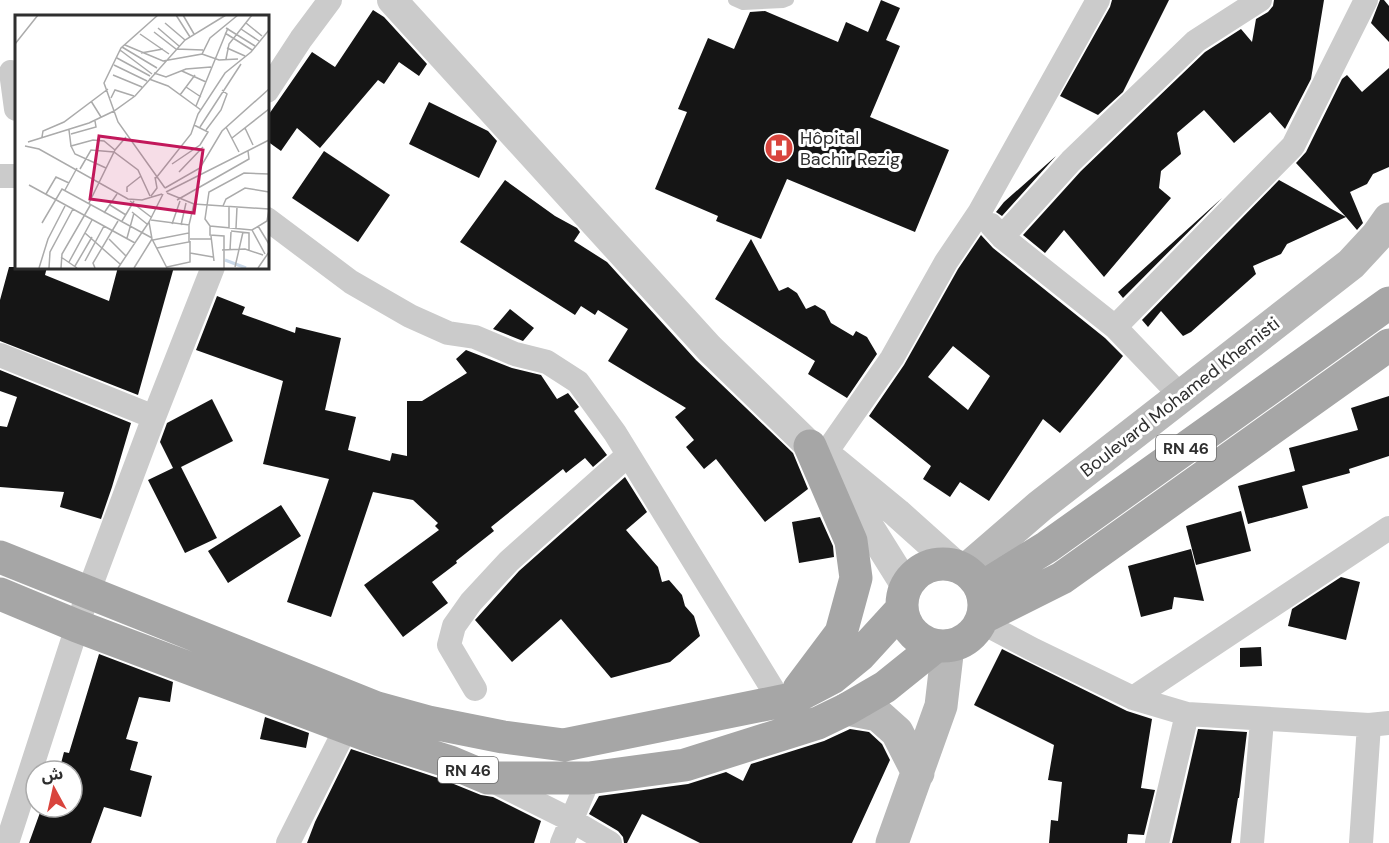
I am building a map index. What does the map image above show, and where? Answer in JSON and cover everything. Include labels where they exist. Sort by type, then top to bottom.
[{"type":"main road","name":"Boulevard Mohamed Khemisti","points":[[973,593],[1040,506],[1351,264],[1389,219]]},
{"type":"main road","name":"RN 46","points":[[973,593],[1047,547],[1389,303]]},
{"type":"main road","name":"RN 46","points":[[973,593],[1062,578],[1389,345]]},
{"type":"main road","points":[[786,700],[841,633],[856,578],[851,541],[817,450]]},
{"type":"main road","name":"RN 46","points":[[0,557],[377,708],[428,722],[503,738],[564,745],[786,700],[832,678],[859,656],[904,598]]},
{"type":"main road","points":[[943,564],[973,593],[968,638],[942,646],[923,642],[905,622],[904,598],[912,577],[932,565],[943,564]]},
{"type":"main road","name":"RN 46","points":[[0,594],[77,626],[346,728],[450,762],[488,778],[589,778],[684,765],[818,723],[885,687],[942,646]]},
{"type":"main road","points":[[892,843],[941,706],[942,646]]},
{"type":"main road","points":[[847,709],[878,715],[897,732],[918,772]]},
{"type":"street","points":[[268,89],[330,0]]},
{"type":"street","points":[[817,450],[892,358],[946,262],[979,213],[1098,0]]},
{"type":"street","points":[[1002,237],[1071,161],[1196,41],[1260,0]]},
{"type":"street","points":[[1115,327],[1293,146],[1366,0]]},
{"type":"street","points":[[398,3],[709,348],[817,450],[897,513],[973,593],[1034,650],[1133,698],[1186,714],[1262,720],[1379,724],[1361,843]]},
{"type":"street","points":[[9,71],[15,104]]},
{"type":"street","points":[[979,213],[1002,237],[1115,327],[1180,395]]},
{"type":"street","points":[[268,220],[351,282],[410,316],[448,333],[476,337],[516,354],[547,362],[578,382],[628,455],[786,700]]},
{"type":"street","points":[[7,843],[87,593],[213,268]]},
{"type":"street","points":[[0,356],[154,417]]},
{"type":"street","points":[[817,450],[871,530],[904,598]]},
{"type":"street","points":[[475,689],[448,645],[454,626],[471,602],[509,561],[628,455]]},
{"type":"street","points":[[1133,698],[1389,528]]},
{"type":"street","points":[[1157,843],[1186,714]]},
{"type":"street","points":[[1251,843],[1262,720]]},
{"type":"street","points":[[288,843],[346,728]]},
{"type":"street","points":[[488,778],[572,820],[610,843]]},
{"type":"street","points":[[562,843],[589,778]]},
{"type":"lane","points":[[734,0],[743,4],[788,0]]},
{"type":"building","points":[[881,0],[900,8],[886,40],[900,46],[870,117],[949,150],[915,232],[787,179],[761,239],[716,221],[718,216],[655,189],[687,112],[678,109],[708,38],[734,49],[750,12],[765,11],[838,42],[846,22],[868,32]]},
{"type":"building","points":[[1112,0],[1169,0],[1123,92],[1098,115],[1060,96]]},
{"type":"building","points":[[1274,0],[1324,0],[1311,79],[1285,129],[1270,112],[1234,143],[1204,110],[1177,133],[1181,154],[1161,171],[1159,188],[1171,198],[1104,277],[1064,230],[1045,253],[1023,235],[1081,171],[1205,52],[1241,29],[1252,42],[1256,19],[1268,12]]},
{"type":"building","points":[[1380,0],[1384,0],[1389,6],[1389,42],[1371,23]]},
{"type":"building","points":[[373,10],[384,17],[427,64],[419,76],[399,62],[384,84],[378,80],[320,148],[297,128],[281,151],[268,142],[268,116],[312,52],[335,67]]},
{"type":"building","points":[[1389,68],[1389,167],[1373,174],[1367,184],[1350,192],[1363,223],[1357,230],[1296,163],[1306,152],[1342,79],[1347,75],[1362,92]]},
{"type":"building","points":[[429,102],[488,131],[497,141],[479,178],[409,144]]},
{"type":"building","points":[[324,151],[390,195],[358,242],[292,198]]},
{"type":"building","points":[[1056,156],[1002,216],[996,212],[1004,202]]},
{"type":"building","points":[[505,180],[555,216],[577,228],[580,232],[574,241],[607,262],[696,360],[793,453],[808,489],[765,522],[716,459],[704,469],[686,447],[694,440],[675,417],[686,408],[608,361],[628,329],[598,310],[595,315],[581,306],[575,315],[460,242]]},
{"type":"building","points":[[1279,180],[1346,217],[1287,244],[1281,254],[1253,266],[1256,274],[1191,332],[1183,336],[1161,311],[1148,327],[1142,320]]},
{"type":"building","points":[[1222,198],[1123,298],[1118,292]]},
{"type":"building","points":[[981,235],[993,248],[1105,338],[1123,356],[1060,433],[1043,419],[989,501],[960,482],[950,497],[923,479],[931,466],[869,416],[904,365],[958,269]],"holes":[[[953,346],[990,376],[968,410],[928,377]]]},
{"type":"building","points":[[751,239],[779,291],[788,287],[797,293],[806,309],[815,305],[825,311],[831,323],[853,336],[856,331],[867,337],[877,354],[847,398],[808,374],[815,361],[715,299]]},
{"type":"building","points":[[9,267],[47,268],[45,275],[109,301],[118,268],[174,268],[138,395],[0,341],[0,300]]},
{"type":"building","points":[[217,296],[245,307],[242,314],[295,333],[296,327],[341,338],[325,410],[356,417],[348,450],[390,461],[392,453],[407,456],[407,401],[422,401],[467,373],[456,359],[466,350],[512,368],[541,375],[557,399],[568,393],[579,407],[574,411],[607,455],[593,467],[585,458],[566,473],[563,469],[491,527],[494,531],[432,582],[448,603],[403,637],[364,585],[439,530],[435,526],[438,523],[413,500],[373,492],[331,617],[287,602],[329,479],[263,464],[283,381],[196,350]]},
{"type":"building","points":[[510,309],[534,328],[523,341],[493,329]]},
{"type":"building","points":[[0,370],[131,423],[101,519],[60,507],[64,492],[0,487],[0,426],[7,427],[17,397],[0,391]]},
{"type":"building","points":[[1389,396],[1389,456],[1349,469],[1350,473],[1302,486],[1308,508],[1248,524],[1238,486],[1295,471],[1289,448],[1358,430],[1351,408]]},
{"type":"building","points":[[212,399],[233,441],[181,467],[217,538],[185,553],[148,480],[173,468],[160,442],[167,423]]},
{"type":"building","points":[[625,477],[647,512],[626,530],[658,567],[662,582],[669,580],[682,595],[685,606],[694,616],[700,636],[670,662],[611,678],[561,619],[512,662],[475,620],[519,571]]},
{"type":"building","points":[[281,505],[301,536],[228,583],[208,551]]},
{"type":"building","points":[[1241,511],[1251,551],[1196,565],[1186,526]]},
{"type":"building","points":[[820,517],[833,546],[834,557],[799,563],[792,522]]},
{"type":"building","points":[[1191,549],[1204,601],[1174,597],[1172,609],[1141,617],[1128,566]]},
{"type":"building","points":[[1341,577],[1360,582],[1346,640],[1288,626],[1292,609]]},
{"type":"building","points":[[1261,647],[1262,666],[1240,667],[1240,648]]},
{"type":"building","points":[[1002,649],[1127,711],[1152,719],[1141,788],[1155,790],[1144,835],[1128,834],[1127,843],[1049,843],[1051,820],[1058,821],[1062,782],[1048,780],[1054,745],[974,705]]},
{"type":"building","points":[[99,654],[173,682],[170,702],[139,697],[126,739],[138,742],[130,770],[152,776],[141,817],[104,807],[91,843],[29,843],[38,819],[84,819],[84,759],[62,759],[64,752],[69,753]]},
{"type":"building","points":[[265,717],[309,733],[306,748],[260,739]]},
{"type":"building","points":[[850,729],[869,732],[882,744],[890,760],[852,843],[700,843],[642,814],[627,843],[624,843],[618,831],[589,814],[599,796],[688,784],[726,772],[743,781],[751,764],[824,741]]},
{"type":"building","points":[[1198,729],[1247,732],[1231,843],[1172,843]]},
{"type":"building","points":[[351,749],[481,795],[493,797],[541,821],[534,843],[307,843]]},
{"type":"place","name":"Hôpital Bachir Rezig","points":[[779,148]]}]
